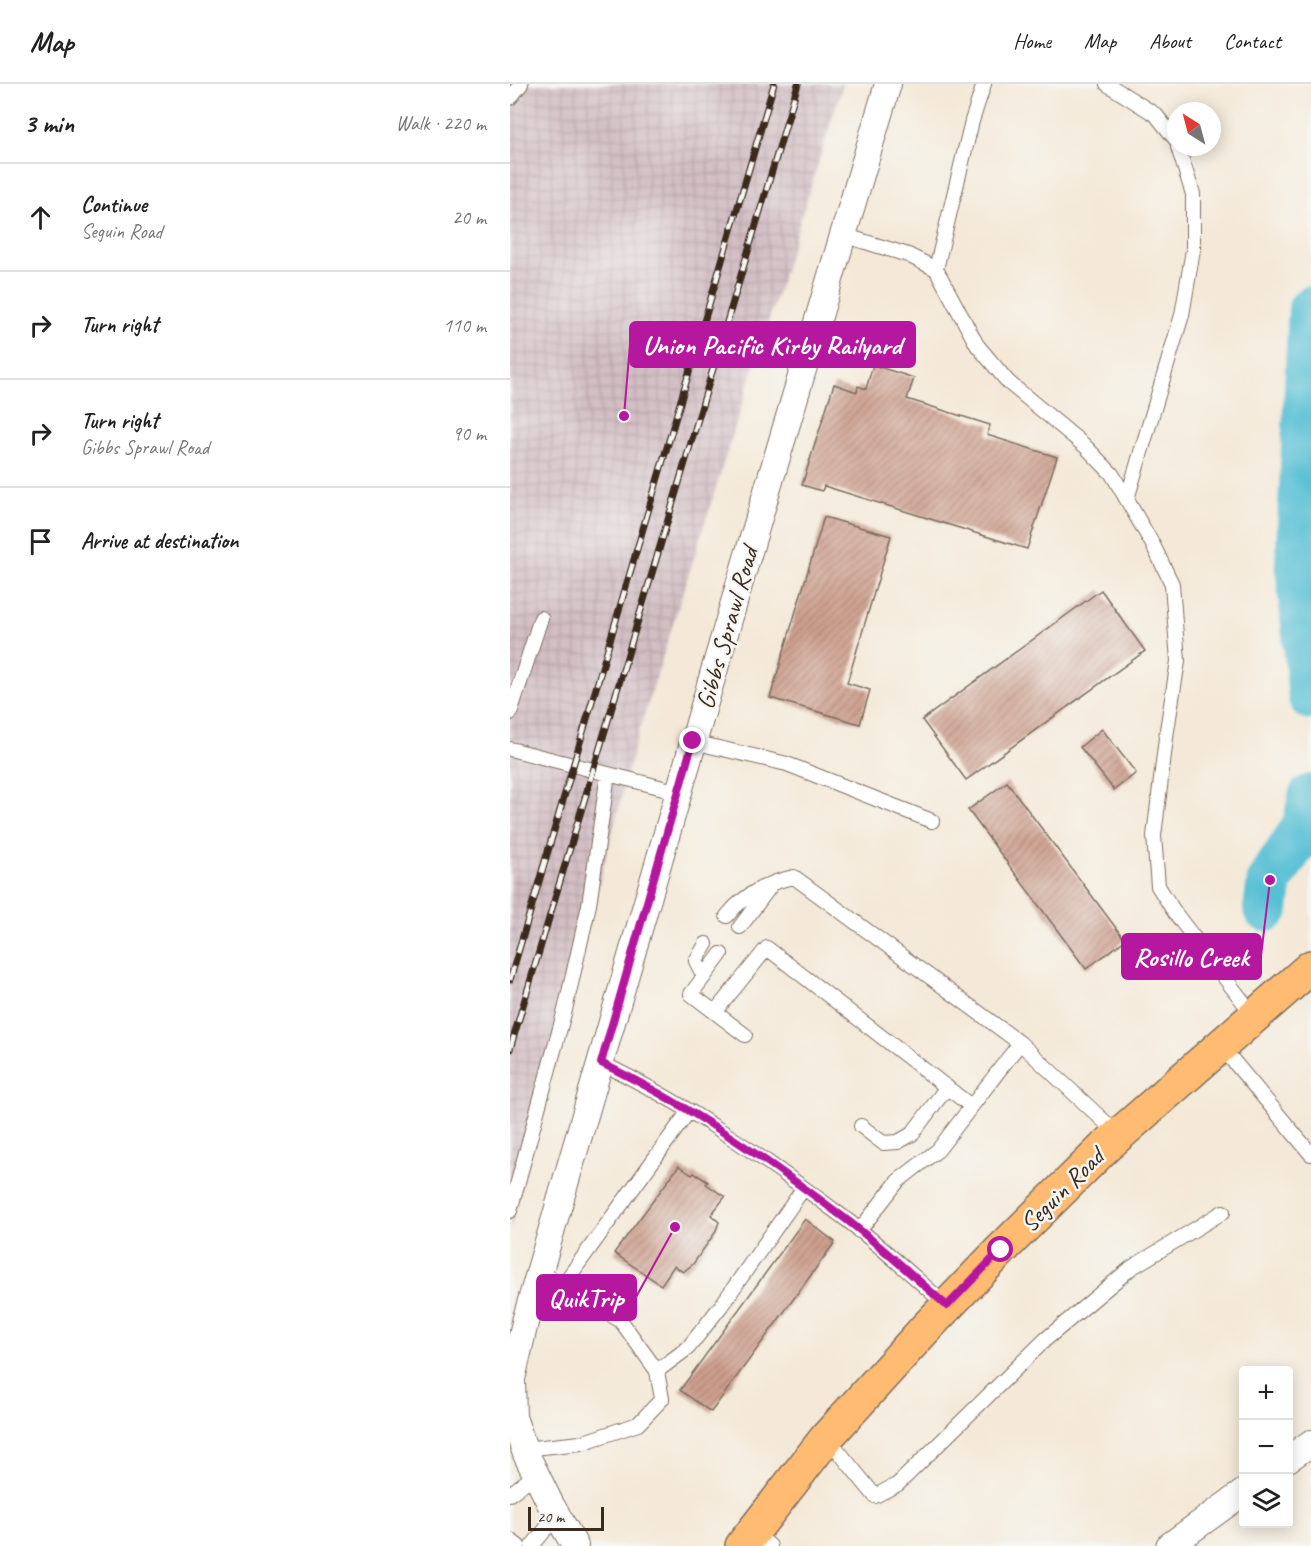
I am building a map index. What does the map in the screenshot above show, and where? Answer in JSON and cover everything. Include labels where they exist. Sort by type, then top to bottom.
[{"type":"main road","name":"Seguin Road","points":[[755,1541],[827,1437],[1001,1250],[1119,1135],[1311,967]]},
{"type":"street","name":"Gibbs Sprawl Road","points":[[575,1546],[524,1449],[513,1417],[512,1379],[540,1271],[693,741],[888,84]]},
{"type":"street","points":[[1293,1456],[1311,1443]]},
{"type":"street","points":[[1169,1546],[1239,1496]]},
{"type":"lane","points":[[510,98],[521,84]]},
{"type":"lane","points":[[936,269],[972,121],[984,84]]},
{"type":"lane","points":[[1107,84],[1156,115],[1167,129]]},
{"type":"lane","points":[[1127,499],[1182,315],[1193,250],[1193,194],[1181,156]]},
{"type":"lane","points":[[843,235],[908,255],[936,269],[977,345],[1008,382],[1085,446],[1112,474],[1172,584],[1178,661],[1154,836],[1158,886],[1175,913],[1254,1016]]},
{"type":"lane","points":[[510,713],[541,618]]},
{"type":"lane","points":[[693,741],[787,764],[932,821]]},
{"type":"lane","points":[[510,749],[679,792]]},
{"type":"lane","points":[[510,1211],[564,1010],[589,905],[608,774]]},
{"type":"lane","points":[[727,916],[736,905],[774,881],[794,877],[1020,1043],[1119,1135]]},
{"type":"lane","points":[[740,927],[774,881]]},
{"type":"lane","points":[[704,977],[696,961],[706,944]]},
{"type":"lane","points":[[715,1012],[767,948],[971,1106]]},
{"type":"lane","points":[[721,954],[691,994],[745,1035]]},
{"type":"lane","points":[[859,1231],[898,1181],[938,1150],[1020,1043]]},
{"type":"lane","points":[[1220,1045],[1311,1154]]},
{"type":"lane","points":[[601,1063],[646,1085],[720,1129],[844,1218],[947,1306]]},
{"type":"lane","points":[[861,1126],[883,1143],[898,1142],[912,1134],[947,1087]]},
{"type":"lane","points":[[563,1286],[689,1111]]},
{"type":"lane","points":[[657,1371],[688,1348],[721,1306],[803,1189]]},
{"type":"lane","points":[[827,1437],[875,1496],[898,1484],[1046,1339],[1131,1268],[1223,1212]]},
{"type":"lane","points":[[524,1449],[581,1443],[638,1424],[662,1399],[657,1371],[621,1321],[540,1271]]},
{"type":"lane","points":[[510,1494],[536,1474]]},
{"type":"lane","points":[[532,1546],[557,1515]]},
{"type":"lane","points":[[510,1540],[518,1546]]},
{"type":"shaded area","points":[[510,84],[843,84],[634,748],[510,1231]]},
{"type":"building","points":[[873,365],[914,378],[907,399],[990,425],[987,435],[1057,457],[1027,549],[824,486],[822,491],[802,485],[834,384],[857,392],[858,386],[866,389]]},
{"type":"building","points":[[824,517],[891,536],[847,683],[870,690],[860,724],[770,698]]},
{"type":"building","points":[[1101,590],[1145,651],[966,780],[922,720]]},
{"type":"building","points":[[1102,729],[1136,773],[1114,790],[1080,747]]},
{"type":"building","points":[[1007,782],[1125,940],[1086,969],[968,810]]},
{"type":"building","points":[[679,1166],[708,1182],[706,1184],[725,1197],[711,1215],[719,1222],[715,1233],[693,1264],[683,1272],[674,1266],[661,1285],[614,1253]]},
{"type":"building","points":[[805,1219],[835,1242],[711,1412],[680,1390]]},
{"type":"waterway","points":[[1311,309],[1298,565],[1311,697]]},
{"type":"waterway","points":[[1266,909],[1270,880],[1305,826],[1311,797]]},
{"type":"railway","points":[[510,980],[774,84]]},
{"type":"railway","points":[[510,1049],[798,84]]},
{"type":"place","name":"Union Pacific Kirby Railyard","points":[[624,416]]},
{"type":"place","name":"Rosillo Creek","points":[[1270,880]]},
{"type":"place","name":"QuikTrip","points":[[675,1227]]},
{"type":"route","points":[[693,741],[601,1063],[646,1085],[720,1129],[844,1218],[947,1306],[1001,1250]]}]
